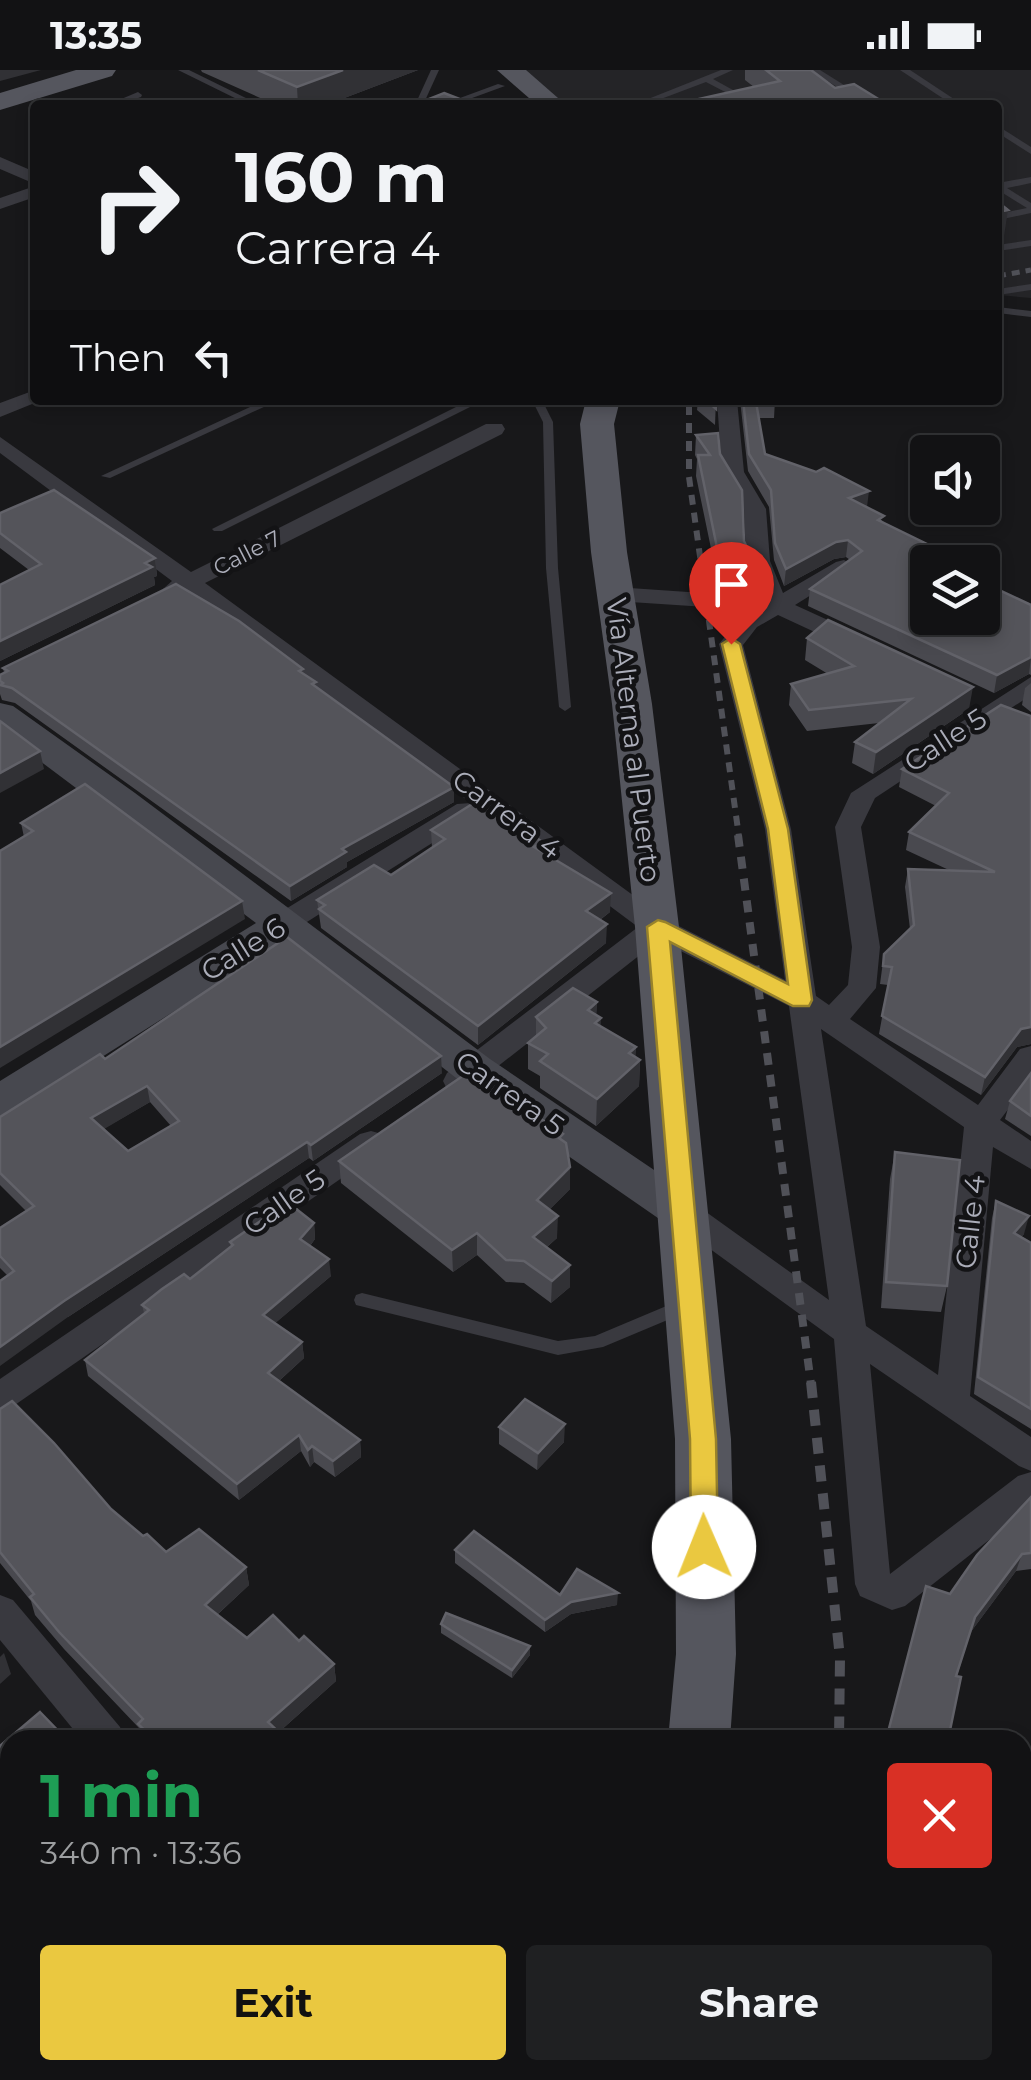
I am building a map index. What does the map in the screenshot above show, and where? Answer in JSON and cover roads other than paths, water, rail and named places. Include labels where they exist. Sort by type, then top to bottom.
[{"type":"main road","points":[[0,92],[76,70]]},
{"type":"main road","points":[[0,102],[103,70]]},
{"type":"main road","points":[[497,75],[520,100]]},
{"type":"main road","points":[[497,75],[544,100]]},
{"type":"main road","name":"Vía Alterna al Puerto","points":[[601,405],[597,424],[658,927],[692,1303],[704,1478],[706,1654],[700,1730]]},
{"type":"street","points":[[0,162],[30,177]]},
{"type":"street","points":[[0,204],[30,193]]},
{"type":"street","points":[[0,411],[30,398]]},
{"type":"street","points":[[727,405],[733,472],[755,509],[758,561],[776,605]]},
{"type":"street","name":"Calle 7","points":[[155,599],[494,429]]},
{"type":"street","name":"Carrera 4","points":[[0,443],[658,927],[801,1000],[1031,1157]]},
{"type":"street","points":[[844,567],[749,622],[731,644],[778,829],[850,1333],[874,1584],[892,1594],[1031,1487]]},
{"type":"street","points":[[615,594],[776,605],[878,652]]},
{"type":"street","name":"Calle 5","points":[[831,1022],[862,988],[866,947],[848,828],[864,793],[1031,684]]},
{"type":"street","points":[[962,691],[1031,724]]},
{"type":"street","name":"Carrera 5","points":[[0,714],[122,800],[474,1070],[1031,1456]]},
{"type":"street","name":"Calle 6","points":[[0,1101],[486,798]]},
{"type":"street","points":[[426,1104],[658,927]]},
{"type":"street","points":[[980,1124],[1031,1057]]},
{"type":"street","name":"Calle 4","points":[[952,1404],[980,1124]]},
{"type":"street","name":"Calle 5","points":[[0,1397],[393,1127]]},
{"type":"street","points":[[0,1612],[98,1730]]},
{"type":"lane","points":[[182,70],[245,100]]},
{"type":"lane","points":[[421,100],[436,70]]},
{"type":"lane","points":[[650,100],[729,70]]},
{"type":"lane","points":[[814,70],[864,100]]},
{"type":"lane","points":[[904,70],[951,100]]},
{"type":"lane","points":[[454,100],[497,75]]},
{"type":"lane","points":[[707,79],[747,100]]},
{"type":"lane","points":[[123,100],[138,94]]},
{"type":"lane","points":[[1002,132],[1031,150]]},
{"type":"lane","points":[[1002,186],[1031,180]]},
{"type":"lane","points":[[1002,190],[1031,209]]},
{"type":"lane","points":[[1002,216],[1031,209]]},
{"type":"lane","points":[[1002,247],[1031,242]]},
{"type":"lane","points":[[1002,291],[1031,287]]},
{"type":"lane","points":[[1002,310],[1031,314]]},
{"type":"lane","points":[[106,476],[263,405]]},
{"type":"lane","points":[[218,530],[464,405]]},
{"type":"lane","points":[[540,405],[548,422],[552,568],[565,706]]},
{"type":"lane","points":[[362,1300],[558,1348],[597,1342],[692,1303]]},
{"type":"railway","points":[[1002,275],[1031,270]]},
{"type":"railway","points":[[689,405],[689,477],[739,837]]},
{"type":"railway","points":[[738,835],[811,1384]]},
{"type":"railway","points":[[811,1382],[840,1658],[839,1730]]}]
